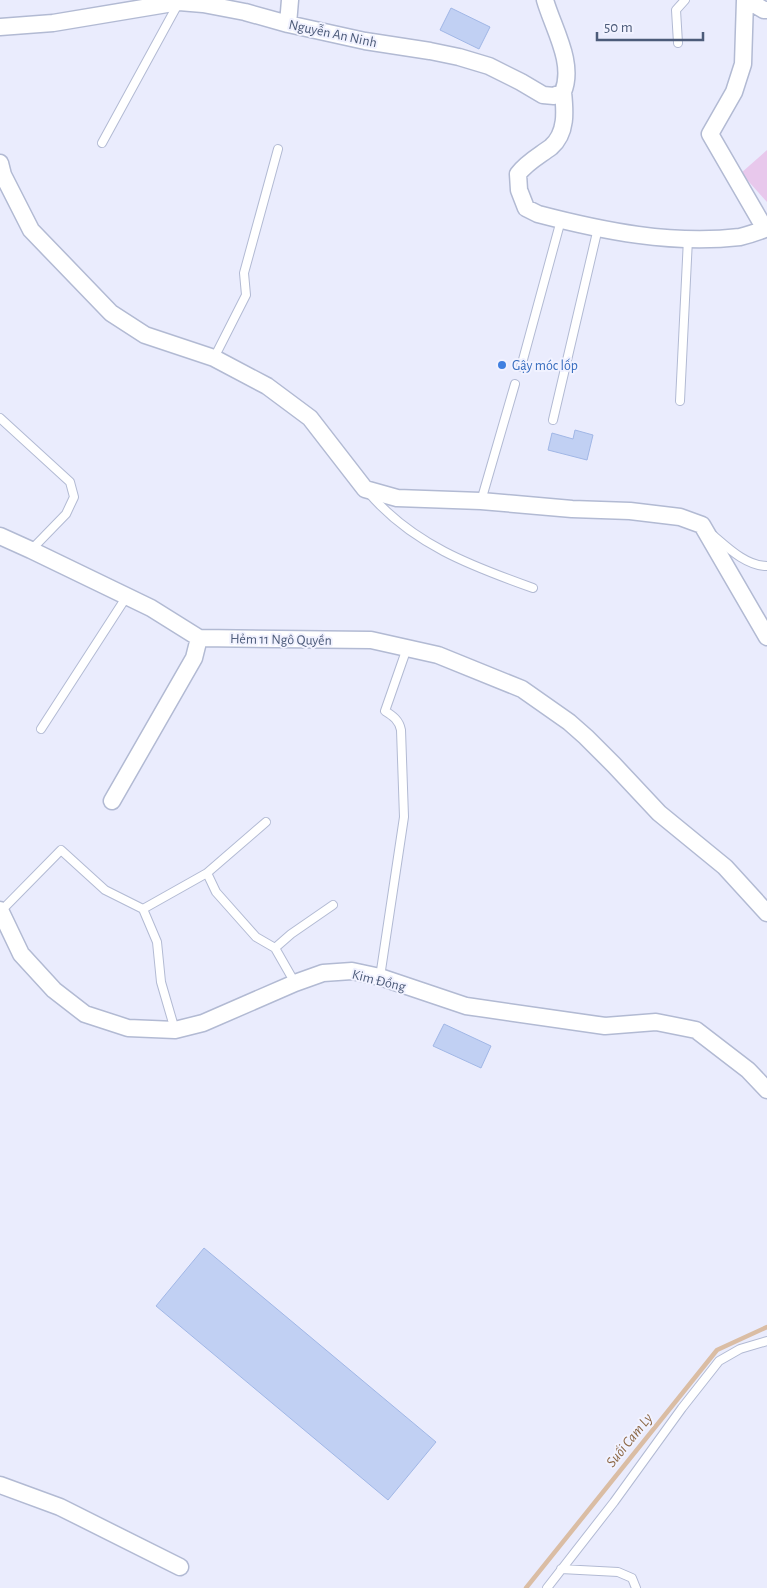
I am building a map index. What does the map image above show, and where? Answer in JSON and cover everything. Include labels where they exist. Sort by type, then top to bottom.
[{"type":"street","points":[[288,24],[290,0]]},
{"type":"street","points":[[545,0],[564,55],[567,70],[567,83],[563,92],[566,112],[563,128],[553,145],[524,166],[518,174],[519,190],[526,208],[538,214],[620,233],[688,239],[741,236],[765,229],[710,134],[734,92],[744,64],[746,0],[767,10]]},
{"type":"street","name":"Nguyễn An Ninh","points":[[0,26],[53,23],[142,4],[179,2],[203,4],[245,12],[288,24],[365,41],[459,57],[488,66],[543,95],[554,96],[563,92]]},
{"type":"street","points":[[0,163],[3,175],[31,230],[111,313],[145,335],[214,358],[267,386],[310,418],[365,489],[397,498],[481,501],[630,511],[680,517],[702,525],[767,637]]},
{"type":"street","points":[[0,536],[151,608],[200,638],[194,658],[112,801]]},
{"type":"street","name":"Hẻm 11 Ngô Quyền","points":[[200,638],[371,640],[438,655],[522,689],[569,722],[614,765],[659,813],[725,867],[767,913]]},
{"type":"street","name":"Kim Đồng","points":[[0,910],[21,954],[54,990],[85,1014],[128,1028],[175,1030],[203,1023],[322,973],[352,971],[380,977],[466,1006],[606,1026],[656,1022],[696,1030],[748,1070],[767,1090]]},
{"type":"street","points":[[0,1485],[60,1507],[180,1567]]},
{"type":"lane","points":[[678,43],[676,10],[685,0]]},
{"type":"lane","points":[[102,143],[179,2]]},
{"type":"lane","points":[[214,358],[246,295],[244,273],[278,149]]},
{"type":"lane","points":[[521,367],[561,220]]},
{"type":"lane","points":[[553,420],[598,228]]},
{"type":"lane","points":[[680,402],[688,239]]},
{"type":"lane","points":[[481,501],[515,384]]},
{"type":"lane","points":[[0,418],[70,482],[74,497],[66,514],[31,550]]},
{"type":"lane","points":[[365,489],[383,510],[407,530],[451,556],[478,569],[533,588]]},
{"type":"lane","points":[[702,525],[745,560],[760,566],[767,566]]},
{"type":"lane","points":[[41,729],[127,596]]},
{"type":"lane","points":[[380,977],[404,817],[400,724],[396,718],[385,711],[407,648]]},
{"type":"lane","points":[[143,910],[207,873],[266,822]]},
{"type":"lane","points":[[0,910],[61,850],[105,890],[143,910],[158,942],[161,982],[175,1030]]},
{"type":"lane","points":[[207,873],[216,892],[256,937],[275,948],[295,983]]},
{"type":"lane","points":[[275,948],[291,934],[333,905]]},
{"type":"lane","points":[[546,1588],[614,1502],[682,1408],[720,1361],[740,1348],[767,1341]]},
{"type":"lane","points":[[561,1569],[618,1572],[632,1578],[636,1588]]},
{"type":"shaded area","points":[[767,150],[767,202],[741,173]]},
{"type":"building","points":[[451,8],[490,27],[479,49],[440,30]]},
{"type":"building","points":[[575,430],[593,435],[587,460],[548,450],[552,433],[573,439]]},
{"type":"building","points":[[444,1024],[491,1046],[481,1068],[433,1046]]},
{"type":"building","points":[[204,1248],[436,1442],[388,1500],[156,1306]]},
{"type":"waterway","name":"Suối Cam Ly","points":[[526,1588],[717,1350],[767,1327]]},
{"type":"place","name":"Gậy móc lốp","points":[[502,365]]}]
